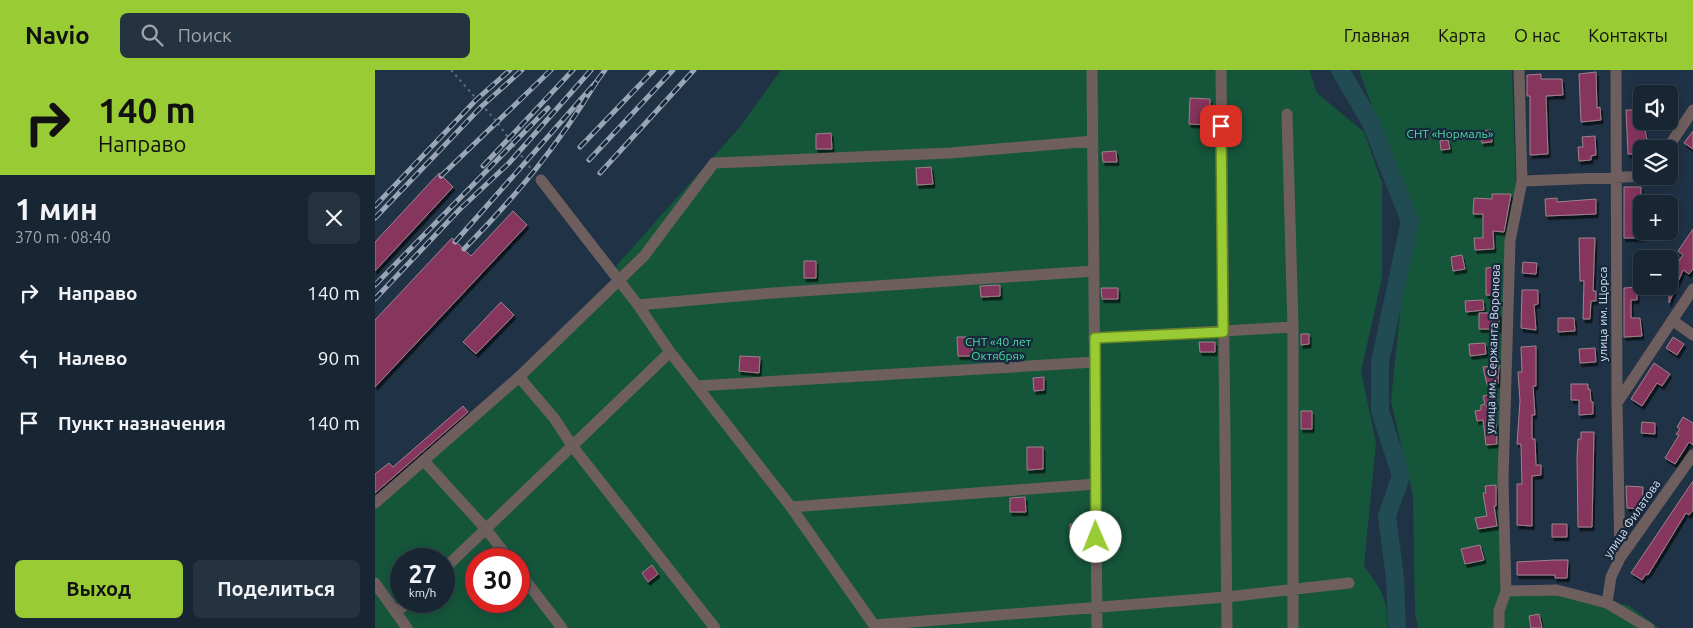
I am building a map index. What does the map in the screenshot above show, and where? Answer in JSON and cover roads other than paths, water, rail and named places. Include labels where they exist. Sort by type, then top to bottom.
[{"type":"street","points":[[1092,70],[1097,628]]},
{"type":"street","points":[[1221,70],[1227,628]]},
{"type":"street","name":"улица им. Сержанта Воронова","points":[[1499,628],[1499,611],[1506,592],[1503,480],[1510,241],[1522,181],[1519,70]]},
{"type":"street","name":"улица им. Щорса","points":[[1616,70],[1617,403],[1620,558]]},
{"type":"street","points":[[1673,140],[1693,110]]},
{"type":"street","points":[[1287,114],[1293,327],[1293,628]]},
{"type":"street","points":[[375,503],[519,377],[644,256],[714,163],[949,153],[1093,141]]},
{"type":"street","points":[[1522,181],[1633,177]]},
{"type":"street","points":[[541,180],[618,282],[638,305],[670,352],[791,507],[875,627],[1227,597],[1349,583]]},
{"type":"street","points":[[638,305],[770,293],[1094,271]]},
{"type":"street","points":[[1617,403],[1693,289]]},
{"type":"street","points":[[1672,320],[1693,335]]},
{"type":"street","points":[[1095,338],[1293,327]]},
{"type":"street","points":[[455,559],[670,352]]},
{"type":"street","points":[[697,386],[1095,362]]},
{"type":"street","points":[[519,377],[554,418],[573,446],[715,628]]},
{"type":"street","name":"улица Филатова","points":[[1607,603],[1611,576],[1620,558],[1693,455]]},
{"type":"street","points":[[424,461],[486,529],[501,548]]},
{"type":"street","points":[[791,507],[1096,484]]},
{"type":"street","points":[[375,583],[390,604]]},
{"type":"street","points":[[530,586],[562,628]]},
{"type":"street","points":[[1506,592],[1557,590],[1607,603],[1649,628]]},
{"type":"street","points":[[396,613],[407,628]]},
{"type":"waterway","points":[[1340,70],[1371,123],[1410,221],[1380,362],[1380,411],[1401,476],[1387,516],[1395,578],[1397,628]]},
{"type":"railway","points":[[375,206],[476,100],[510,70]]},
{"type":"railway","points":[[375,218],[482,106],[522,70]]},
{"type":"railway","points":[[441,176],[551,70]]},
{"type":"railway","points":[[483,166],[573,70]]},
{"type":"railway","points":[[375,299],[459,210],[509,163],[591,70]]},
{"type":"railway","points":[[597,81],[605,70]]},
{"type":"railway","points":[[580,147],[654,70]]},
{"type":"railway","points":[[589,160],[673,70]]},
{"type":"railway","points":[[600,173],[694,70]]},
{"type":"railway","points":[[455,242],[597,81],[567,128],[535,170],[502,209],[464,249]]},
{"type":"railway","points":[[375,285],[548,108]]},
{"type":"park label","name":"СНТ «Нормаль»","points":[[1450,134]]},
{"type":"park label","name":"СНТ «40 лет Октября»","points":[[998,349]]}]
